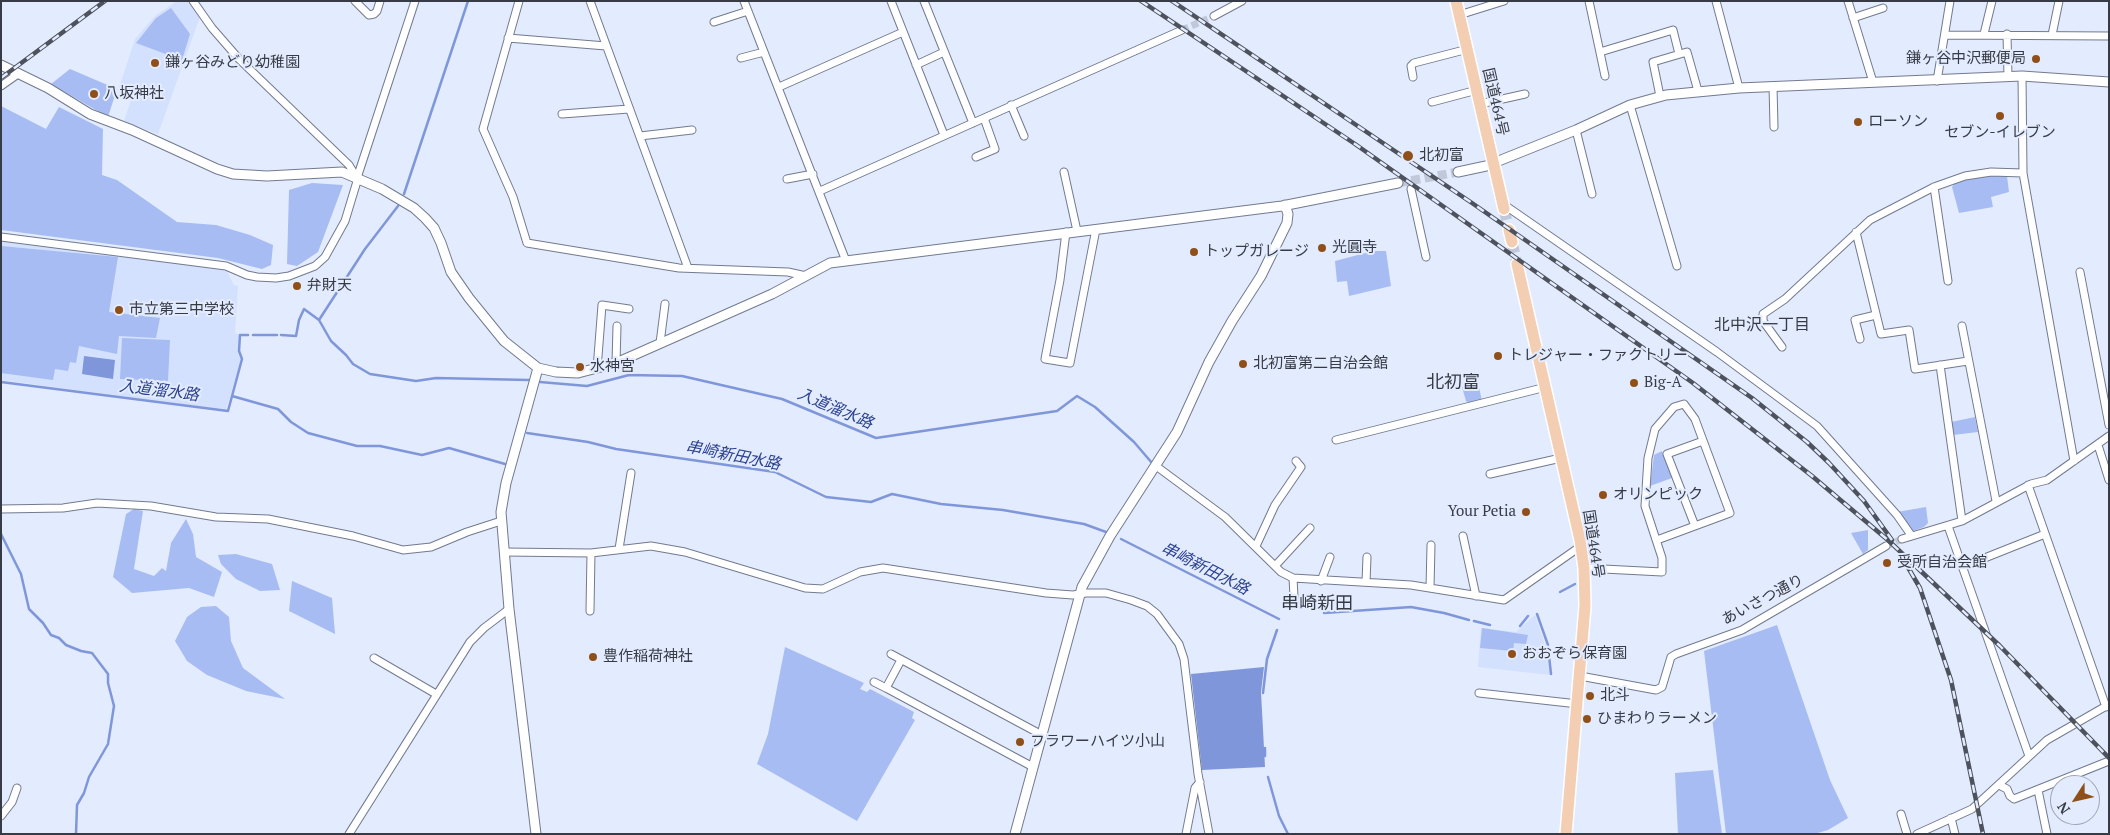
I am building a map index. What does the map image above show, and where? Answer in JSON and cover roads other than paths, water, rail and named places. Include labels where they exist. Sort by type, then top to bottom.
[{"type":"highway","name":"国道464号","points":[[1456,1],[1504,206]]},
{"type":"highway","points":[[1509,230],[1512,242]]},
{"type":"highway","name":"国道464号","points":[[1517,264],[1581,546],[1584,568],[1585,598],[1580,676],[1566,834]]},
{"type":"street","points":[[192,1],[239,59],[349,165],[357,178]]},
{"type":"street","points":[[355,1],[369,14],[374,14],[380,1]]},
{"type":"street","points":[[1,237],[226,266],[257,277],[276,278],[289,276],[315,266],[325,257],[345,221],[357,178],[415,1]]},
{"type":"street","points":[[520,1],[482,129],[513,197],[527,243],[610,258],[688,268],[788,272],[806,276]]},
{"type":"street","points":[[590,1],[688,268]]},
{"type":"street","points":[[744,1],[820,190],[846,261]]},
{"type":"street","points":[[891,1],[944,135]]},
{"type":"street","points":[[924,1],[973,123]]},
{"type":"street","points":[[1214,16],[1242,1]]},
{"type":"street","points":[[1589,1],[1605,76]]},
{"type":"street","points":[[1716,1],[1739,88]]},
{"type":"street","points":[[1848,1],[1873,82]]},
{"type":"street","points":[[1937,80],[1950,1]]},
{"type":"street","points":[[1984,34],[1992,1]]},
{"type":"street","points":[[2052,35],[2059,1]]},
{"type":"street","points":[[1459,15],[1502,2]]},
{"type":"street","points":[[1853,18],[1883,8]]},
{"type":"street","points":[[714,22],[748,11]]},
{"type":"street","points":[[820,190],[1182,30]]},
{"type":"street","points":[[1600,52],[1673,30],[1679,54]]},
{"type":"street","points":[[779,87],[903,32]]},
{"type":"street","points":[[2007,34],[2008,77]]},
{"type":"street","points":[[1945,35],[2109,36]]},
{"type":"street","points":[[508,38],[606,46]]},
{"type":"street","points":[[1413,77],[1411,66],[1414,63],[1468,49]]},
{"type":"street","points":[[741,58],[764,52]]},
{"type":"street","points":[[916,65],[944,52]]},
{"type":"street","points":[[1660,96],[1653,62],[1687,52],[1698,91]]},
{"type":"street","points":[[1,65],[48,88],[90,114],[132,130],[217,169],[233,174],[267,176],[337,172],[357,178],[397,198],[414,208],[434,228],[451,272],[469,298],[504,341],[538,368],[556,372],[578,373],[616,363],[772,294],[830,263],[1285,205],[1398,183]]},
{"type":"street","points":[[1,86],[18,74]]},
{"type":"street","points":[[2022,76],[2024,173],[2074,461]]},
{"type":"street","points":[[1458,172],[1494,163],[1576,130],[1630,105],[1660,96],[1698,91],[1773,86],[2022,76],[2109,82]]},
{"type":"street","points":[[1773,86],[1774,127]]},
{"type":"street","points":[[1432,102],[1477,90]]},
{"type":"street","points":[[1480,104],[1525,94]]},
{"type":"street","points":[[1011,105],[1024,136]]},
{"type":"street","points":[[1630,105],[1677,266]]},
{"type":"street","points":[[562,114],[629,109]]},
{"type":"street","points":[[976,157],[995,149],[984,118]]},
{"type":"street","points":[[640,136],[692,130]]},
{"type":"street","points":[[1576,130],[1592,194]]},
{"type":"street","points":[[1064,172],[1077,231]]},
{"type":"street","points":[[1782,347],[1763,320],[1763,314],[1785,299],[1870,220],[1934,187],[1965,176],[1991,172],[2024,173]]},
{"type":"street","points":[[787,179],[813,174]]},
{"type":"street","points":[[1934,187],[1948,281]]},
{"type":"street","points":[[1411,189],[1426,256]]},
{"type":"street","points":[[1015,834],[1080,594],[1098,556],[1177,432],[1209,362],[1280,241],[1287,222],[1288,214],[1285,205]]},
{"type":"street","points":[[1504,206],[1717,352],[1817,426],[1897,515],[1911,535]]},
{"type":"street","points":[[1066,232],[1060,280],[1045,359],[1070,363],[1096,229]]},
{"type":"street","points":[[1856,232],[1881,334],[1909,330],[1915,369],[1968,361]]},
{"type":"street","points":[[2080,272],[2109,425]]},
{"type":"street","points":[[660,343],[665,304]]},
{"type":"street","points":[[598,369],[602,306],[629,309]]},
{"type":"street","points":[[1860,339],[1855,320],[1876,315]]},
{"type":"street","points":[[616,363],[618,326]]},
{"type":"street","points":[[1962,326],[1996,501]]},
{"type":"street","points":[[1940,365],[1962,521]]},
{"type":"street","points":[[536,834],[509,609],[501,522],[506,483],[538,368]]},
{"type":"street","points":[[1336,440],[1546,388]]},
{"type":"street","points":[[1584,568],[1662,572],[1662,558],[1645,506],[1648,458],[1654,429],[1674,407],[1684,404],[1696,419],[1730,513],[1657,540]]},
{"type":"street","points":[[1902,539],[1962,521],[2028,485],[2046,480],[2109,436]]},
{"type":"street","points":[[1694,526],[1667,454],[1703,441]]},
{"type":"street","points":[[2098,445],[2109,480]]},
{"type":"street","points":[[1490,474],[1561,458]]},
{"type":"street","points":[[1256,546],[1275,505],[1301,467],[1296,461]]},
{"type":"street","points":[[1156,466],[1224,517],[1281,572],[1293,578],[1430,588],[1498,600],[1510,597],[1581,546]]},
{"type":"street","points":[[618,548],[631,473]]},
{"type":"street","points":[[1917,834],[1977,806],[2029,756],[2058,732],[2107,706],[2028,485]]},
{"type":"street","points":[[1,509],[63,508],[96,503],[151,506],[216,517],[268,519],[353,536],[403,550],[431,547],[466,532],[501,522]]},
{"type":"street","points":[[1948,526],[2029,756]]},
{"type":"street","points":[[1275,566],[1310,528]]},
{"type":"street","points":[[1962,567],[2045,534]]},
{"type":"street","points":[[1463,536],[1476,596]]},
{"type":"street","points":[[1430,588],[1431,545]]},
{"type":"street","points":[[504,552],[591,553],[618,548],[651,546],[685,552],[805,588],[823,589],[860,572],[883,568],[1046,594],[1106,593],[1147,606],[1157,614],[1175,636],[1184,660],[1200,782],[1209,834]]},
{"type":"street","name":"あいさつ通り","points":[[1580,676],[1656,690],[1662,686],[1671,657],[1742,630],[1886,546]]},
{"type":"street","points":[[590,611],[591,553]]},
{"type":"street","points":[[1321,580],[1330,557]]},
{"type":"street","points":[[1366,582],[1367,557]]},
{"type":"street","points":[[1293,578],[1294,597]]},
{"type":"street","points":[[349,834],[470,642],[490,622],[509,609]]},
{"type":"street","points":[[891,654],[1042,736]]},
{"type":"street","points":[[374,658],[436,694]]},
{"type":"street","points":[[886,688],[901,660]]},
{"type":"street","points":[[874,682],[1033,767]]},
{"type":"street","points":[[1479,693],[1578,704]]},
{"type":"street","points":[[1999,784],[2007,789],[2010,796],[2014,799],[2109,761]]},
{"type":"street","points":[[1186,834],[1195,788],[1200,782]]},
{"type":"street","points":[[1,816],[12,802],[17,788]]},
{"type":"street","points":[[2038,790],[2047,834]]},
{"type":"street","points":[[1900,814],[1907,834]]},
{"type":"street","points":[[1951,818],[1955,834]]},
{"type":"waterway","points":[[404,194],[468,1]]},
{"type":"waterway","points":[[319,320],[365,249],[398,206]]},
{"type":"waterway","name":"入道溜水路","points":[[281,335],[296,336],[299,320],[304,309],[319,320],[331,341],[353,364],[370,374],[416,381],[436,378],[529,380]]},
{"type":"waterway","name":"入道溜水路","points":[[1,382],[228,411],[242,359],[239,351],[240,335],[248,335]]},
{"type":"waterway","name":"入道溜水路","points":[[253,335],[277,335]]},
{"type":"waterway","name":"入道溜水路","points":[[540,382],[587,386],[629,375],[682,376],[782,399],[876,438],[1057,411],[1077,396],[1095,407],[1134,442],[1152,463]]},
{"type":"waterway","points":[[232,396],[278,409],[291,422],[308,433],[357,446],[380,446],[422,455],[449,448],[505,464]]},
{"type":"waterway","name":"串崎新田水路","points":[[527,433],[588,442],[616,449],[775,472],[826,497],[871,502],[892,494],[941,504],[1003,510],[1084,524],[1106,532]]},
{"type":"waterway","points":[[1,534],[21,574],[29,609],[43,623],[51,635],[59,638],[66,645],[92,653],[108,674],[108,683],[114,706],[108,744],[89,777],[84,793],[77,805],[76,834]]},
{"type":"waterway","name":"串崎新田水路","points":[[1121,539],[1279,619]]},
{"type":"waterway","points":[[1560,592],[1575,584]]},
{"type":"waterway","points":[[1324,613],[1411,607],[1469,620]]},
{"type":"waterway","points":[[1537,614],[1548,645]]},
{"type":"waterway","points":[[1520,626],[1528,616]]},
{"type":"waterway","points":[[1474,621],[1490,625]]},
{"type":"waterway","name":"串崎新田水路","points":[[1263,693],[1267,659],[1277,630]]},
{"type":"waterway","points":[[1549,656],[1551,674]]},
{"type":"waterway","name":"串崎新田水路","points":[[1265,748],[1265,756]]},
{"type":"waterway","name":"串崎新田水路","points":[[1268,777],[1279,816],[1288,834]]},
{"type":"tunnel","points":[[1182,30],[1214,16]]},
{"type":"tunnel","points":[[1398,183],[1458,172]]},
{"type":"tunnel","points":[[1409,180],[1411,189]]},
{"type":"tunnel","points":[[1504,209],[1509,230]]},
{"type":"tunnel","points":[[1512,242],[1517,264]]},
{"type":"tunnel","points":[[1886,546],[1902,539]]},
{"type":"railway","points":[[1,78],[105,1]]},
{"type":"railway","points":[[1141,1],[1355,144],[1693,383],[1812,476],[1889,541],[2000,646],[2109,758]]},
{"type":"railway","points":[[1172,1],[1472,203],[1752,398],[1807,442],[1829,463],[1864,501],[1892,540]]},
{"type":"railway","points":[[1902,557],[1920,588],[1951,680],[1983,834]]},
{"type":"place","name":"鎌ヶ谷中沢郵便局","points":[[2036,59]]},
{"type":"place","name":"鎌ヶ谷みどり幼稚園","points":[[155,63]]},
{"type":"place","name":"八坂神社","points":[[94,94]]},
{"type":"place","name":"セブン-イレブン","points":[[2000,116]]},
{"type":"place","name":"ローソン","points":[[1858,122]]},
{"type":"place","name":"北初富","points":[[1408,156]]},
{"type":"place","name":"光圓寺","points":[[1322,248]]},
{"type":"place","name":"トップガレージ","points":[[1194,252]]},
{"type":"place","name":"弁財天","points":[[297,286]]},
{"type":"place","name":"市立第三中学校","points":[[119,310]]},
{"type":"place","name":"トレジャー・ファクトリー","points":[[1498,356]]},
{"type":"place","name":"北初富第二自治会館","points":[[1243,364]]},
{"type":"place","name":"水神宮","points":[[580,367]]},
{"type":"place","name":"Big-A","points":[[1634,383]]},
{"type":"place","name":"オリンピック","points":[[1603,495]]},
{"type":"place","name":"Your Petia","points":[[1526,512]]},
{"type":"place","name":"受所自治会館","points":[[1887,563]]},
{"type":"place","name":"おおぞら保育園","points":[[1512,654]]},
{"type":"place","name":"豊作稲荷神社","points":[[593,657]]},
{"type":"place","name":"北斗","points":[[1590,696]]},
{"type":"place","name":"ひまわりラーメン","points":[[1587,719]]},
{"type":"place","name":"フラワーハイツ小山","points":[[1020,742]]},
{"type":"district","name":"北中沢一丁目","points":[[1762,325]]},
{"type":"district","name":"北初富","points":[[1453,383]]},
{"type":"district","name":"串崎新田","points":[[1317,604]]}]
